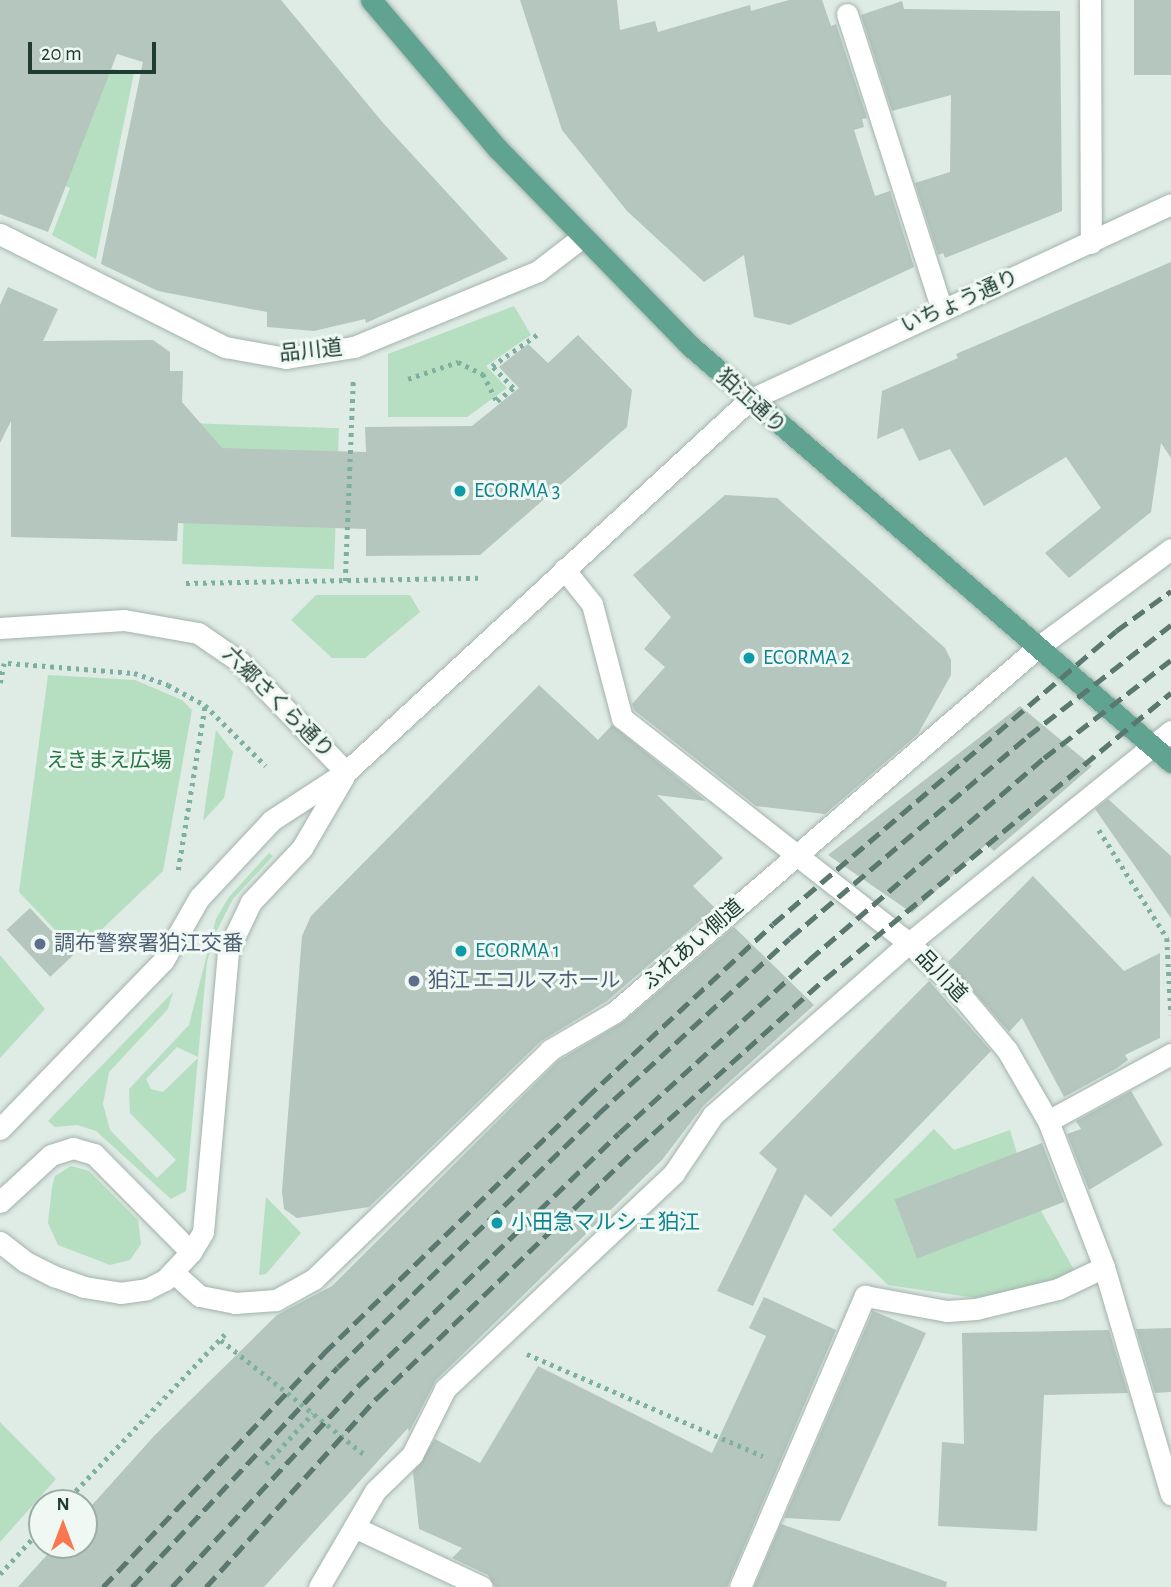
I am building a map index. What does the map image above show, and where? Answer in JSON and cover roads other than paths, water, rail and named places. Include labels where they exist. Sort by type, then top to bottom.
[{"type":"main road","name":"狛江通り","points":[[371,0],[581,238],[749,400],[1171,762]]},
{"type":"street","points":[[1090,0],[1091,243]]},
{"type":"street","points":[[847,14],[942,310]]},
{"type":"street","name":"いちょう通り","points":[[346,772],[749,400],[1171,204]]},
{"type":"street","name":"品川道","points":[[3,243],[225,347],[286,358],[354,347],[538,271],[581,238]]},
{"type":"street","name":"ふれあい側道","points":[[173,1272],[200,1296],[247,1303],[276,1300],[314,1279],[551,1050],[615,1012],[1038,647],[1171,549]]},
{"type":"street","name":"品川道","points":[[564,569],[592,604],[622,718],[795,857],[909,943],[950,982],[1007,1050],[1048,1121],[1104,1267],[1171,1494]]},
{"type":"street","name":"六郷さくら通り","points":[[0,628],[124,620],[198,633],[240,662],[346,772]]},
{"type":"street","points":[[319,1587],[354,1527],[391,1475],[412,1455],[445,1389],[674,1173],[713,1115],[909,943],[1171,731]]},
{"type":"street","points":[[0,1242],[24,1261],[83,1287],[120,1293],[147,1289],[173,1272],[191,1252],[203,1232],[228,950],[251,902],[302,848],[346,772]]},
{"type":"street","points":[[0,1129],[163,961],[199,898],[272,820],[346,772]]},
{"type":"street","points":[[1048,1121],[1171,1054]]},
{"type":"street","points":[[0,1202],[51,1155],[73,1148],[94,1154],[191,1252]]},
{"type":"street","points":[[740,1587],[865,1296],[947,1311],[976,1309],[1058,1289],[1104,1267]]},
{"type":"street","points":[[354,1527],[482,1587]]},
{"type":"railway","points":[[103,1587],[324,1353],[586,1098],[773,924],[1116,631],[1171,591]]},
{"type":"railway","points":[[132,1587],[338,1367],[598,1114],[790,938],[1028,736],[1171,625]]},
{"type":"railway","points":[[172,1587],[358,1386],[619,1133],[809,960],[1044,758],[1171,660]]},
{"type":"railway","points":[[206,1587],[377,1398],[637,1148],[825,979],[1171,693]]},
{"type":"place","name":"ECORMA 3","points":[[460,491]]},
{"type":"place","name":"ECORMA 2","points":[[749,658]]},
{"type":"place","name":"調布警察署狛江交番","points":[[40,944]]},
{"type":"place","name":"ECORMA 1","points":[[461,951]]},
{"type":"place","name":"狛江 エコルマホール","points":[[414,981]]},
{"type":"place","name":"小田急マルシェ狛江","points":[[497,1223]]},
{"type":"park label","name":"えきまえ広場","points":[[109,761]]}]
